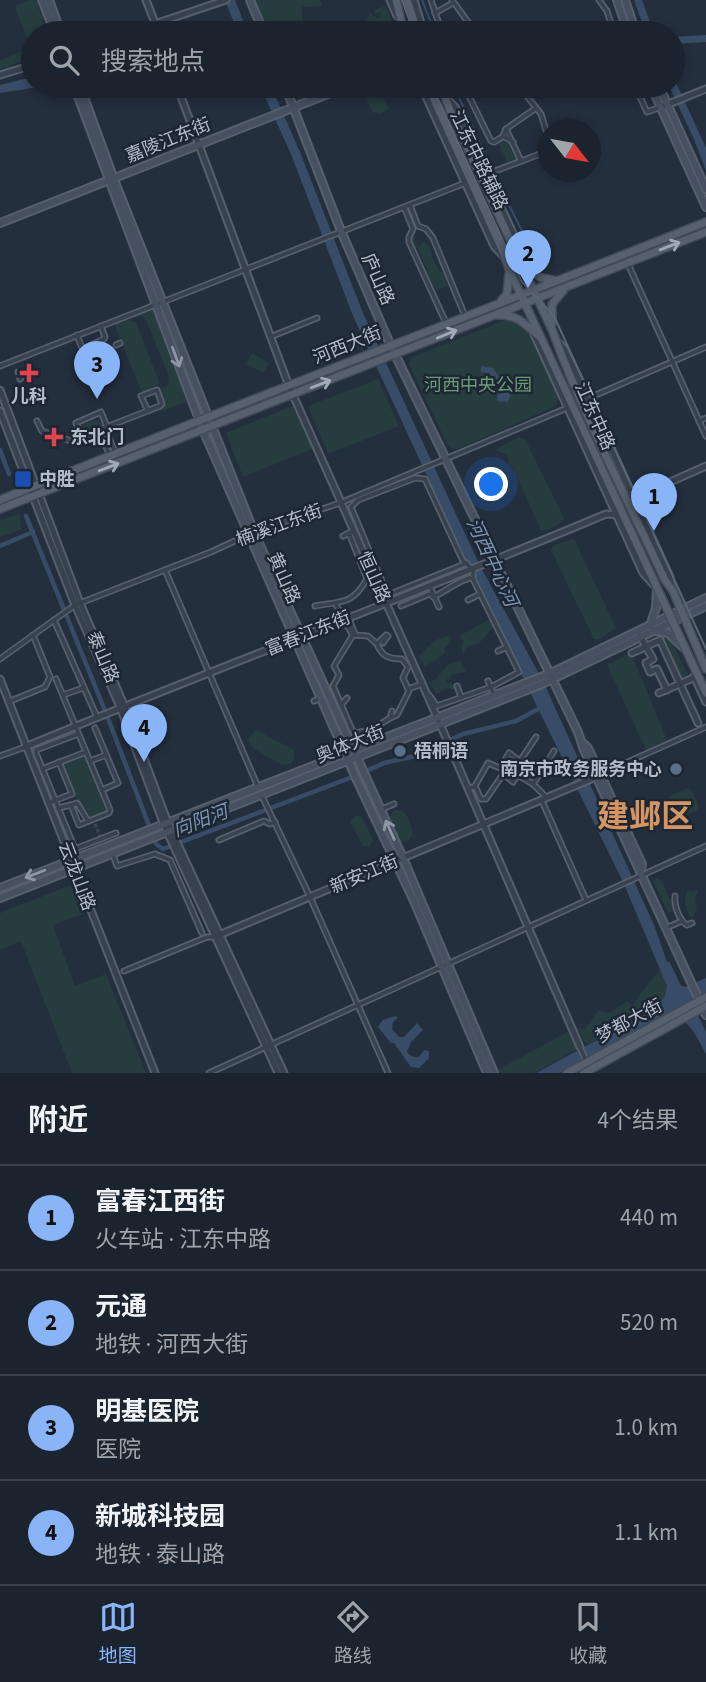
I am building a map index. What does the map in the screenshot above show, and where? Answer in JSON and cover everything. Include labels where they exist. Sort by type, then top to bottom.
[{"type":"main road","points":[[42,0],[50,21]]},
{"type":"main road","points":[[49,0],[57,21]]},
{"type":"main road","points":[[250,0],[259,21]]},
{"type":"main road","points":[[396,0],[400,21]]},
{"type":"main road","points":[[407,0],[414,21]]},
{"type":"main road","points":[[617,0],[624,21]]},
{"type":"main road","points":[[625,0],[632,21]]},
{"type":"main road","name":"黄山路","points":[[79,98],[209,418],[252,534]]},
{"type":"main road","name":"黄山路","points":[[84,98],[110,178]]},
{"type":"main road","name":"庐山路","points":[[290,98],[341,231],[390,344],[584,744],[594,777],[702,1004]]},
{"type":"main road","name":"嘉陵江东街","points":[[0,223],[315,98]]},
{"type":"main road","name":"江东中路","points":[[433,98],[509,270],[706,693]]},
{"type":"main road","points":[[662,98],[668,105],[706,207]]},
{"type":"main road","points":[[665,98],[706,189]]},
{"type":"main road","name":"江东中路","points":[[447,99],[555,336],[582,402],[673,591],[706,668]]},
{"type":"main road","name":"河西大街","points":[[536,295],[558,281],[706,222]]},
{"type":"main road","name":"河西大街","points":[[0,509],[201,426],[209,418],[390,344],[498,304],[568,286],[706,232]]},
{"type":"main road","points":[[521,263],[540,277],[558,281]]},
{"type":"main road","points":[[498,304],[507,294],[509,270]]},
{"type":"main road","points":[[555,336],[552,304],[568,286]]},
{"type":"main road","name":"河西大街","points":[[0,500],[113,455],[201,426],[212,426],[384,360],[493,315],[524,299]]},
{"type":"main road","name":"黄山路","points":[[160,303],[201,426],[297,637],[403,858],[487,1073]]},
{"type":"main road","points":[[493,315],[516,317],[543,339]]},
{"type":"main road","points":[[657,587],[652,626],[668,633],[683,647]]},
{"type":"main road","name":"奥体大街","points":[[682,613],[706,598]]},
{"type":"main road","name":"奥体大街","points":[[551,677],[670,617],[706,606]]},
{"type":"main road","name":"奥体大街","points":[[0,898],[113,853],[167,827],[551,677],[640,636],[652,626]]},
{"type":"main road","name":"黄山路","points":[[297,637],[317,700],[445,964],[494,1073]]},
{"type":"main road","name":"奥体大街","points":[[438,720],[494,695],[527,686]]},
{"type":"main road","name":"奥体大街","points":[[0,888],[105,848],[136,840]]},
{"type":"main road","name":"梦都大街","points":[[567,1073],[702,1004]]},
{"type":"main road","name":"梦都大街","points":[[584,1073],[681,1015]]},
{"type":"street","points":[[146,0],[154,21]]},
{"type":"street","points":[[390,0],[400,21]]},
{"type":"street","points":[[414,0],[420,21]]},
{"type":"street","points":[[431,0],[438,21]]},
{"type":"street","points":[[599,0],[610,21]]},
{"type":"street","points":[[164,21],[225,1]]},
{"type":"street","points":[[435,13],[452,2],[466,21]]},
{"type":"street","points":[[0,75],[21,69]]},
{"type":"street","points":[[685,98],[706,89]]},
{"type":"street","name":"恒山路","points":[[181,98],[292,395],[351,532],[384,597],[423,685],[586,1062]]},
{"type":"street","name":"江东中路","points":[[426,98],[495,246],[504,259]]},
{"type":"street","points":[[470,98],[491,141],[494,142],[504,136],[506,129],[537,108]]},
{"type":"street","points":[[529,98],[542,119]]},
{"type":"street","points":[[641,98],[647,112],[684,98]]},
{"type":"street","name":"江东中路辅路","points":[[447,99],[455,107],[487,174],[523,255],[521,263]]},
{"type":"street","points":[[506,129],[521,161]]},
{"type":"street","points":[[504,136],[513,142]]},
{"type":"street","points":[[487,174],[538,154]]},
{"type":"street","points":[[0,366],[465,183]]},
{"type":"street","points":[[410,205],[418,226],[426,229],[433,238],[465,316]]},
{"type":"street","points":[[404,207],[413,229],[409,242],[446,323]]},
{"type":"street","points":[[628,262],[706,436]]},
{"type":"street","points":[[127,316],[132,319]]},
{"type":"street","points":[[270,337],[317,318]]},
{"type":"street","points":[[77,335],[82,348],[85,348],[104,339],[101,326]]},
{"type":"street","name":"江东中路","points":[[531,330],[643,573],[657,587]]},
{"type":"street","name":"江东中路","points":[[555,336],[565,350],[588,398],[670,576],[673,591]]},
{"type":"street","points":[[588,398],[706,347]]},
{"type":"street","points":[[18,372],[26,373],[20,379]]},
{"type":"street","name":"泰山路","points":[[0,390],[33,487]]},
{"type":"street","points":[[37,421],[42,431],[65,441],[82,437],[148,411],[162,404],[157,390],[141,396],[148,411]]},
{"type":"street","name":"楠溪江东街","points":[[0,659],[78,604],[252,534],[340,503],[567,408]]},
{"type":"street","name":"泰山路","points":[[0,411],[122,706],[167,827],[284,1073]]},
{"type":"street","points":[[82,437],[76,423],[101,412],[113,455]]},
{"type":"street","points":[[699,421],[706,418]]},
{"type":"street","points":[[99,430],[113,455]]},
{"type":"street","points":[[634,498],[706,466]]},
{"type":"street","points":[[401,631],[426,688],[437,706],[491,687],[519,672],[467,563],[463,561],[425,479],[415,478],[358,500],[351,507],[384,597],[467,563]]},
{"type":"street","name":"富春江东街","points":[[0,756],[345,619],[384,597],[430,587],[606,514],[617,514]]},
{"type":"street","points":[[315,606],[336,604],[354,597],[367,579],[351,532],[343,536]]},
{"type":"street","points":[[165,570],[208,675],[387,1073]]},
{"type":"street","points":[[401,606],[431,594],[434,596],[471,572]]},
{"type":"street","points":[[430,587],[439,607]]},
{"type":"street","points":[[467,600],[480,594]]},
{"type":"street","points":[[336,604],[354,635]]},
{"type":"street","points":[[54,620],[97,717]]},
{"type":"street","points":[[8,702],[45,687],[50,677],[33,635]]},
{"type":"street","points":[[354,635],[368,636],[389,659],[402,659],[408,667],[403,678],[409,690]]},
{"type":"street","points":[[354,635],[334,666],[338,675],[333,686],[352,730],[356,733],[371,730],[397,715],[409,690],[423,685]]},
{"type":"street","points":[[377,645],[388,636],[383,643]]},
{"type":"street","points":[[640,636],[653,659],[646,663],[650,672],[657,669],[667,690]]},
{"type":"street","points":[[632,653],[660,640],[698,723]]},
{"type":"street","name":"江东中路","points":[[694,641],[706,658]]},
{"type":"street","points":[[499,652],[507,647]]},
{"type":"street","name":"江东中路","points":[[683,647],[706,702]]},
{"type":"street","name":"云龙山路","points":[[0,679],[25,747],[51,802],[74,868],[155,1073]]},
{"type":"street","points":[[56,679],[110,810],[92,822],[79,825],[71,805]]},
{"type":"street","points":[[659,693],[691,679]]},
{"type":"street","points":[[488,681],[494,695]]},
{"type":"street","points":[[457,686],[466,706]]},
{"type":"street","points":[[63,695],[83,688]]},
{"type":"street","points":[[341,705],[347,698]]},
{"type":"street","points":[[390,718],[392,711]]},
{"type":"street","name":"新安江街","points":[[218,935],[513,813],[706,727]]},
{"type":"street","points":[[95,728],[118,783],[102,790]]},
{"type":"street","points":[[78,734],[36,750],[51,802],[58,808],[75,849],[116,833]]},
{"type":"street","points":[[520,761],[536,737]]},
{"type":"street","points":[[533,784],[554,751]]},
{"type":"street","points":[[42,769],[86,752]]},
{"type":"street","points":[[500,768],[509,753],[539,775]]},
{"type":"street","points":[[90,761],[106,755]]},
{"type":"street","points":[[51,802],[72,794],[59,762]]},
{"type":"street","points":[[467,789],[475,786],[488,763],[500,768],[503,775],[513,782],[518,775],[533,784],[544,799],[586,900]]},
{"type":"street","points":[[475,786],[481,799],[486,799],[503,775]]},
{"type":"street","points":[[58,808],[78,803],[92,822]]},
{"type":"street","points":[[380,810],[394,804]]},
{"type":"street","points":[[219,839],[264,821],[270,824],[275,822]]},
{"type":"street","points":[[100,837],[105,848]]},
{"type":"street","points":[[209,1073],[706,846]]},
{"type":"street","points":[[113,853],[117,866],[155,853],[170,860],[202,933]]},
{"type":"street","points":[[675,896],[676,909],[682,921],[685,925],[692,923]]},
{"type":"street","points":[[666,928],[682,921]]},
{"type":"street","points":[[124,971],[218,935]]},
{"type":"street","name":"泰山路","points":[[269,1045],[278,1073]]},
{"type":"green space","points":[[36,0],[44,21],[21,22],[15,6]]},
{"type":"green space","points":[[255,0],[320,0],[322,6],[302,7],[302,21],[265,21]]},
{"type":"green space","points":[[386,6],[392,21],[366,21],[370,12],[379,18],[381,12],[375,14],[374,10]]},
{"type":"green space","points":[[21,51],[21,62],[0,69],[0,61]]},
{"type":"green space","points":[[366,98],[384,98],[389,109],[378,114],[373,113]]},
{"type":"green space","points":[[501,140],[512,147],[518,159],[507,162],[498,142]]},
{"type":"green space","points":[[414,234],[417,247],[424,242],[430,247],[432,258],[440,272],[443,272],[448,286],[437,290],[431,281],[412,240]]},
{"type":"green space","points":[[145,310],[157,310],[194,409],[190,411],[186,402],[160,412],[164,403],[159,390],[168,385],[169,377],[146,320],[143,316],[133,318],[132,315]]},
{"type":"green space","points":[[127,319],[136,323],[159,381],[158,386],[142,393],[114,323]]},
{"type":"green space","name":"河西中央公园","points":[[512,319],[526,330],[533,340],[558,402],[554,407],[460,448],[452,449],[446,442],[409,364],[412,357]]},
{"type":"green space","points":[[252,353],[269,363],[263,373],[246,364]]},
{"type":"green space","points":[[378,379],[399,426],[328,454],[308,406]]},
{"type":"green space","points":[[297,404],[312,449],[243,477],[226,433]]},
{"type":"green space","points":[[93,420],[100,421],[102,425],[88,432],[81,432],[83,425]]},
{"type":"green space","points":[[519,437],[525,439],[564,518],[548,530],[541,531],[512,465],[510,466],[507,454],[495,450]]},
{"type":"green space","points":[[20,514],[21,530],[0,537],[0,520]]},
{"type":"green space","points":[[574,539],[616,628],[599,639],[594,639],[551,550],[554,545]]},
{"type":"green space","points":[[490,619],[495,626],[481,641],[469,645],[463,655],[461,647],[464,642],[459,636]]},
{"type":"green space","points":[[450,636],[452,639],[444,648],[445,653],[424,668],[418,657],[436,641]]},
{"type":"green space","points":[[660,636],[672,641],[688,676],[681,679]]},
{"type":"green space","points":[[631,653],[667,740],[646,750],[607,665]]},
{"type":"green space","points":[[461,660],[466,672],[453,674],[445,682],[455,685],[457,690],[447,688],[436,694],[429,681],[435,680],[448,665]]},
{"type":"green space","points":[[256,730],[294,750],[294,760],[290,764],[282,765],[253,748],[248,739]]},
{"type":"green space","points":[[83,755],[108,811],[85,821],[63,763]]},
{"type":"green space","points":[[688,788],[699,806],[697,810],[680,818],[669,799]]},
{"type":"green space","points":[[395,810],[404,812],[408,818],[413,835],[409,840],[402,842],[398,839],[390,815]]},
{"type":"green space","points":[[356,815],[362,817],[373,840],[370,847],[363,846],[350,821]]},
{"type":"green space","points":[[653,880],[661,880],[675,910],[668,913]]},
{"type":"green space","points":[[71,885],[83,914],[53,925],[75,986],[106,974],[146,1073],[72,1073],[21,941],[0,950],[0,913]]},
{"type":"green space","points":[[695,889],[698,891],[695,901],[697,908],[692,918],[686,908],[685,898],[687,890],[694,892]]},
{"type":"green space","points":[[660,969],[673,991],[671,999],[586,1045],[577,1027],[584,1030],[598,1011],[610,1013],[627,1001],[632,1005]]},
{"type":"green space","points":[[569,1031],[577,1049],[534,1073],[499,1073],[498,1070]]},
{"type":"water","points":[[225,0],[235,0],[243,21],[233,21]]},
{"type":"water","points":[[634,0],[642,0],[650,21],[642,21]]},
{"type":"water","points":[[706,35],[706,42],[685,43],[685,36]]},
{"type":"water","points":[[21,80],[21,90],[0,93],[0,85]]},
{"type":"water","points":[[265,98],[276,98],[363,313],[479,564],[543,681],[654,925],[673,979],[677,984],[686,987],[706,978],[706,992],[696,999],[694,1008],[706,1032],[706,1054],[686,1023],[666,1018],[560,1073],[536,1073],[649,1012],[665,997],[667,986],[624,884],[479,588],[353,316],[291,154]]},
{"type":"water","points":[[675,98],[683,98],[706,148],[706,171]]},
{"type":"water","points":[[481,366],[493,368],[499,377],[505,374],[515,379],[516,382],[511,385],[513,387],[519,384],[520,390],[510,396],[508,402],[497,401],[499,382],[489,373],[481,372]]},
{"type":"water","points":[[395,1016],[398,1018],[393,1022],[392,1029],[399,1037],[404,1037],[417,1023],[423,1030],[411,1042],[407,1052],[419,1057],[424,1050],[429,1051],[429,1058],[419,1068],[411,1067],[394,1043],[391,1043],[378,1027],[383,1020]]},
{"type":"waterway","points":[[422,0],[430,21]]},
{"type":"waterway","points":[[459,98],[488,162]]},
{"type":"waterway","points":[[496,179],[527,241]]},
{"type":"waterway","points":[[0,450],[9,474]]},
{"type":"waterway","name":"向阳河","points":[[26,516],[156,844],[163,849],[384,763],[415,756],[463,734],[516,721],[542,707]]},
{"type":"waterway","points":[[0,546],[33,532]]},
{"type":"waterway","name":"河西中心河","points":[[668,964],[679,987]]},
{"type":"tunnel","points":[[95,824],[100,836]]},
{"type":"tram line","points":[[402,0],[410,21]]},
{"type":"tram line","points":[[438,98],[522,282],[554,316],[706,649]]},
{"type":"place","name":"元通","points":[[528,288]]},
{"type":"place","name":"儿科","points":[[29,373]]},
{"type":"place","name":"明基医院","points":[[97,399]]},
{"type":"place","name":"东北门","points":[[54,437]]},
{"type":"place","name":"中胜","points":[[23,479]]},
{"type":"place","name":"富春江西街","points":[[654,531]]},
{"type":"place","name":"梧桐语","points":[[400,751]]},
{"type":"place","name":"新城科技园","points":[[144,762]]},
{"type":"place","name":"南京市政务服务中心","points":[[676,769]]},
{"type":"district","name":"建邺区","points":[[645,816]]}]
